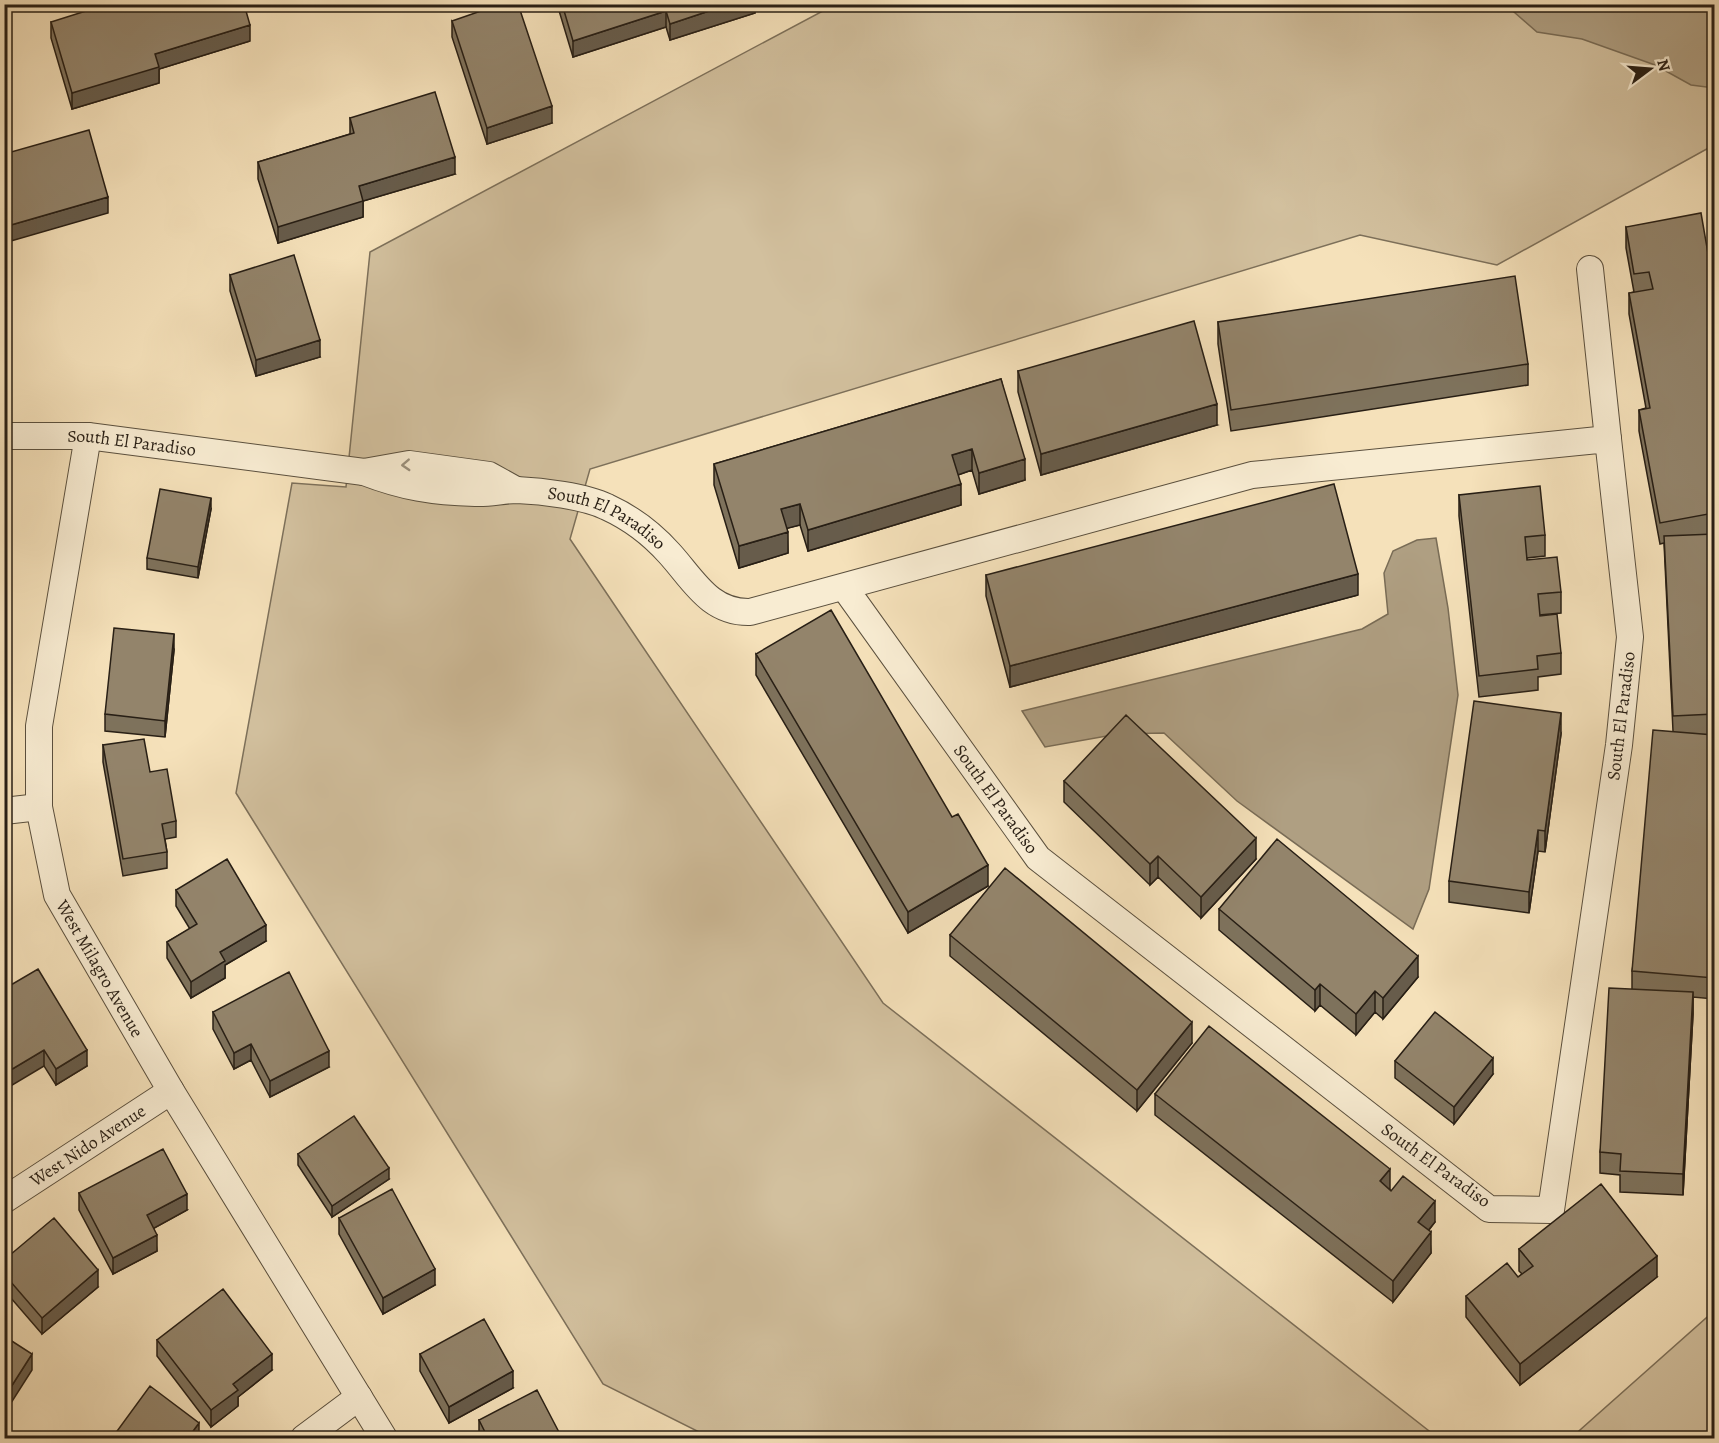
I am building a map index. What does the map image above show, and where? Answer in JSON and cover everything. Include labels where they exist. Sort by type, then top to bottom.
[{"type":"street","name":"South El Paradiso","points":[[844,587],[1038,858],[1489,1209],[1551,1210],[1619,746],[1630,638],[1590,269]]},
{"type":"street","name":"South El Paradiso","points":[[4,436],[88,436],[364,472],[409,464],[489,475],[516,490],[576,498],[604,505],[638,524],[669,552],[698,589],[720,607],[736,612],[750,612],[1252,475],[1608,438]]},
{"type":"street","name":"West Milagro Avenue","points":[[88,436],[39,726],[39,807],[57,895],[171,1090],[384,1438]]},
{"type":"street","points":[[4,811],[39,807]]},
{"type":"street","name":"West Nido Avenue","points":[[4,1200],[171,1090]]},
{"type":"street","points":[[304,1438],[359,1397]]},
{"type":"shaded area","points":[[834,5],[1714,5],[1714,145],[1497,265],[1360,235],[590,469],[570,539],[883,1003],[1438,1438],[711,1438],[603,1384],[236,793],[292,483],[346,487],[370,252]]},
{"type":"shaded area","points":[[1506,5],[1714,5],[1714,88],[1691,85],[1655,65],[1582,39],[1537,32]]},
{"type":"shaded area","points":[[1436,538],[1448,608],[1458,695],[1429,889],[1413,929],[1237,801],[1164,733],[1118,734],[1045,747],[1022,711],[1362,629],[1388,614],[1384,573],[1393,551],[1417,540]]},
{"type":"shaded area","points":[[1714,1311],[1714,1438],[1571,1438]]},
{"type":"building","points":[[108,4],[244,4],[250,25],[155,54],[159,67],[72,93],[51,22]]},
{"type":"building","points":[[501,4],[518,4],[552,106],[487,128],[452,21]]},
{"type":"building","points":[[562,4],[730,4],[670,24],[666,11],[573,41]]},
{"type":"building","points":[[435,92],[455,157],[359,186],[363,201],[278,227],[258,162],[354,133],[350,118]]},
{"type":"building","points":[[89,130],[108,197],[4,227],[4,154]]},
{"type":"building","points":[[1701,213],[1714,288],[1714,513],[1660,523],[1639,410],[1650,408],[1629,293],[1653,289],[1649,272],[1634,274],[1626,227]]},
{"type":"building","points":[[294,255],[320,340],[256,360],[230,275]]},
{"type":"building","points":[[1515,276],[1528,364],[1231,410],[1218,322]]},
{"type":"building","points":[[1194,321],[1217,404],[1041,454],[1018,371]]},
{"type":"building","points":[[1001,379],[1025,459],[979,473],[972,449],[952,455],[961,484],[808,530],[800,504],[781,509],[788,532],[739,546],[714,464]]},
{"type":"building","points":[[1334,484],[1358,574],[1010,666],[986,575]]},
{"type":"building","points":[[1540,486],[1545,535],[1525,537],[1527,560],[1557,557],[1561,592],[1538,594],[1540,616],[1557,614],[1561,653],[1537,656],[1538,669],[1479,676],[1459,495]]},
{"type":"building","points":[[160,489],[211,498],[198,567],[147,558]]},
{"type":"building","points":[[1714,534],[1714,714],[1673,716],[1664,536]]},
{"type":"building","points":[[4,547],[9,572],[4,573]]},
{"type":"building","points":[[831,610],[952,817],[958,814],[988,865],[908,912],[756,654]]},
{"type":"building","points":[[114,628],[174,634],[165,721],[105,714]]},
{"type":"building","points":[[1474,701],[1561,713],[1545,831],[1538,830],[1529,892],[1449,881]]},
{"type":"building","points":[[1126,715],[1256,838],[1201,897],[1158,856],[1150,864],[1064,781]]},
{"type":"building","points":[[1653,730],[1714,735],[1714,978],[1632,971]]},
{"type":"building","points":[[144,739],[150,772],[167,769],[176,821],[162,824],[167,852],[123,859],[103,745]]},
{"type":"building","points":[[1277,839],[1418,956],[1383,998],[1375,991],[1356,1014],[1320,984],[1315,990],[1219,909]]},
{"type":"building","points":[[227,859],[266,925],[220,952],[225,961],[191,982],[167,942],[197,924],[176,890]]},
{"type":"building","points":[[1005,868],[1192,1022],[1137,1090],[950,935]]},
{"type":"building","points":[[38,969],[87,1050],[56,1069],[44,1050],[4,1074],[4,989]]},
{"type":"building","points":[[289,972],[329,1051],[270,1081],[251,1044],[234,1053],[213,1012]]},
{"type":"building","points":[[1609,988],[1693,992],[1683,1174],[1620,1171],[1621,1154],[1600,1152]]},
{"type":"building","points":[[1435,1012],[1493,1058],[1454,1107],[1395,1061]]},
{"type":"building","points":[[1209,1026],[1390,1169],[1380,1181],[1391,1191],[1403,1176],[1435,1201],[1418,1222],[1431,1232],[1393,1281],[1155,1094]]},
{"type":"building","points":[[354,1116],[389,1168],[332,1206],[298,1154]]},
{"type":"building","points":[[163,1149],[187,1194],[147,1215],[157,1235],[113,1258],[79,1193]]},
{"type":"building","points":[[1601,1184],[1657,1256],[1520,1364],[1466,1296],[1507,1263],[1518,1277],[1533,1266],[1519,1249]]},
{"type":"building","points":[[392,1189],[435,1269],[383,1298],[339,1218]]},
{"type":"building","points":[[54,1218],[98,1270],[42,1318],[4,1274],[4,1260]]},
{"type":"building","points":[[223,1289],[272,1354],[233,1384],[238,1390],[211,1410],[157,1340]]},
{"type":"building","points":[[484,1319],[513,1371],[449,1407],[420,1354]]},
{"type":"building","points":[[4,1336],[32,1354],[4,1398]]},
{"type":"building","points":[[150,1386],[199,1423],[188,1438],[112,1438]]},
{"type":"building","points":[[537,1390],[562,1438],[488,1438],[479,1420]]}]
